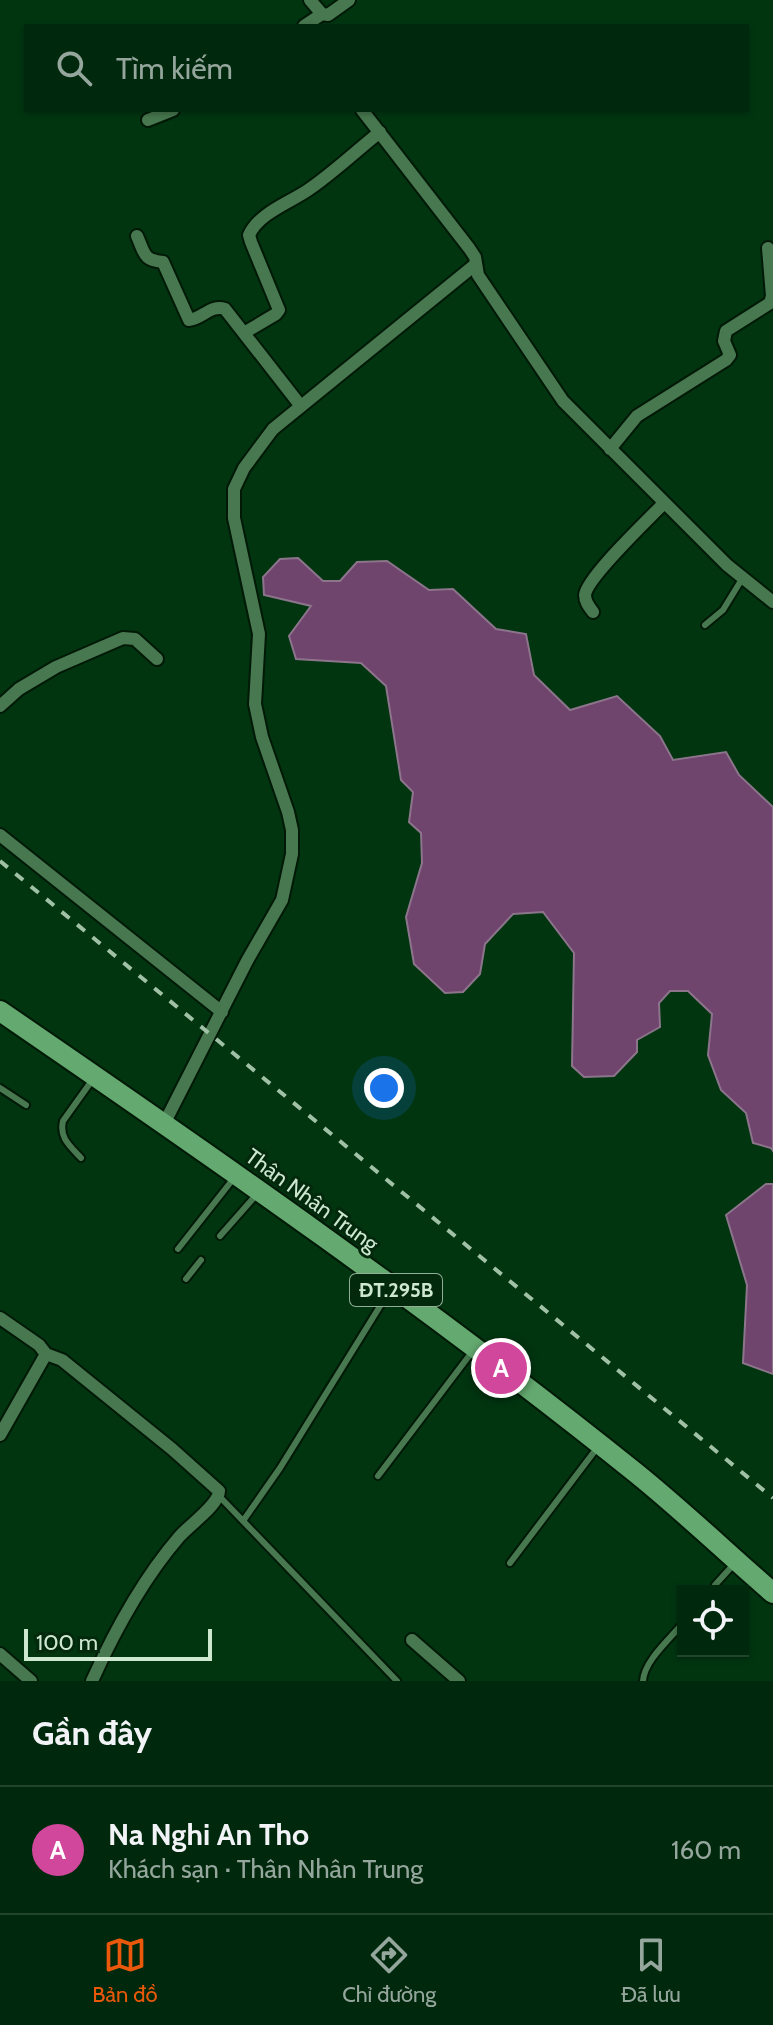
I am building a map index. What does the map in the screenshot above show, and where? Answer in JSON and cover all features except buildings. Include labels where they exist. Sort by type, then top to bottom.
[{"type":"main road","name":"Thân Nhân Trung","points":[[0,1011],[392,1287],[600,1444],[773,1593]]},
{"type":"street","points":[[310,0],[322,14],[328,15],[349,0]]},
{"type":"street","points":[[309,24],[322,14]]},
{"type":"street","points":[[148,120],[168,112]]},
{"type":"street","points":[[364,112],[469,248],[478,275],[551,385],[664,503],[742,579],[773,602]]},
{"type":"street","points":[[244,333],[279,310],[251,242],[249,235],[252,228],[307,190],[380,132]]},
{"type":"street","points":[[137,236],[150,262],[163,262],[189,320],[218,307],[228,312],[300,405]]},
{"type":"street","points":[[610,449],[637,416],[730,355],[724,341],[726,331],[770,303],[768,248]]},
{"type":"street","points":[[164,1124],[282,900],[292,854],[288,812],[262,737],[255,704],[259,634],[234,518],[234,489],[259,446],[273,429],[476,264]]},
{"type":"street","points":[[593,612],[585,600],[586,591],[616,553],[664,503]]},
{"type":"street","points":[[0,706],[19,689],[56,667],[123,638],[135,639],[157,659]]},
{"type":"street","points":[[0,835],[222,1012]]},
{"type":"street","points":[[0,1318],[39,1345],[46,1354],[62,1360],[219,1491],[219,1496],[180,1535],[156,1565],[114,1635],[92,1681]]},
{"type":"street","points":[[0,1435],[46,1354]]},
{"type":"street","points":[[412,1640],[459,1681]]},
{"type":"street","points":[[0,1654],[31,1681]]},
{"type":"lane","points":[[705,625],[723,610],[742,579]]},
{"type":"lane","points":[[81,1158],[64,1139],[63,1121],[96,1077]]},
{"type":"lane","points":[[0,1088],[26,1105]]},
{"type":"lane","points":[[178,1249],[236,1175]]},
{"type":"lane","points":[[220,1236],[259,1191]]},
{"type":"lane","points":[[186,1279],[201,1260]]},
{"type":"lane","points":[[243,1521],[280,1468],[392,1287]]},
{"type":"lane","points":[[378,1476],[474,1349]]},
{"type":"lane","points":[[510,1563],[600,1444]]},
{"type":"lane","points":[[219,1496],[397,1681]]},
{"type":"lane","points":[[715,1585],[736,1561]]},
{"type":"lane","points":[[643,1681],[642,1676],[648,1666],[677,1630]]},
{"type":"shaded area","points":[[298,558],[323,581],[340,581],[357,562],[387,561],[429,590],[453,589],[496,629],[526,634],[534,675],[570,710],[617,696],[660,736],[673,760],[726,752],[739,775],[773,807],[773,1151],[753,1143],[746,1113],[721,1090],[708,1055],[712,1014],[688,991],[670,991],[659,1003],[660,1027],[637,1040],[637,1052],[614,1076],[584,1077],[572,1066],[574,953],[543,912],[513,914],[485,944],[480,974],[463,992],[445,993],[414,964],[406,917],[422,863],[421,833],[409,822],[413,792],[401,780],[386,686],[361,663],[296,659],[289,636],[311,606],[264,595],[263,577],[280,559]]},
{"type":"shaded area","points":[[766,1184],[773,1184],[773,1374],[743,1363],[747,1285],[726,1215]]},
{"type":"railway","points":[[0,861],[773,1498]]},
{"type":"place","name":"Na Nghi An Tho","points":[[501,1368]]}]
